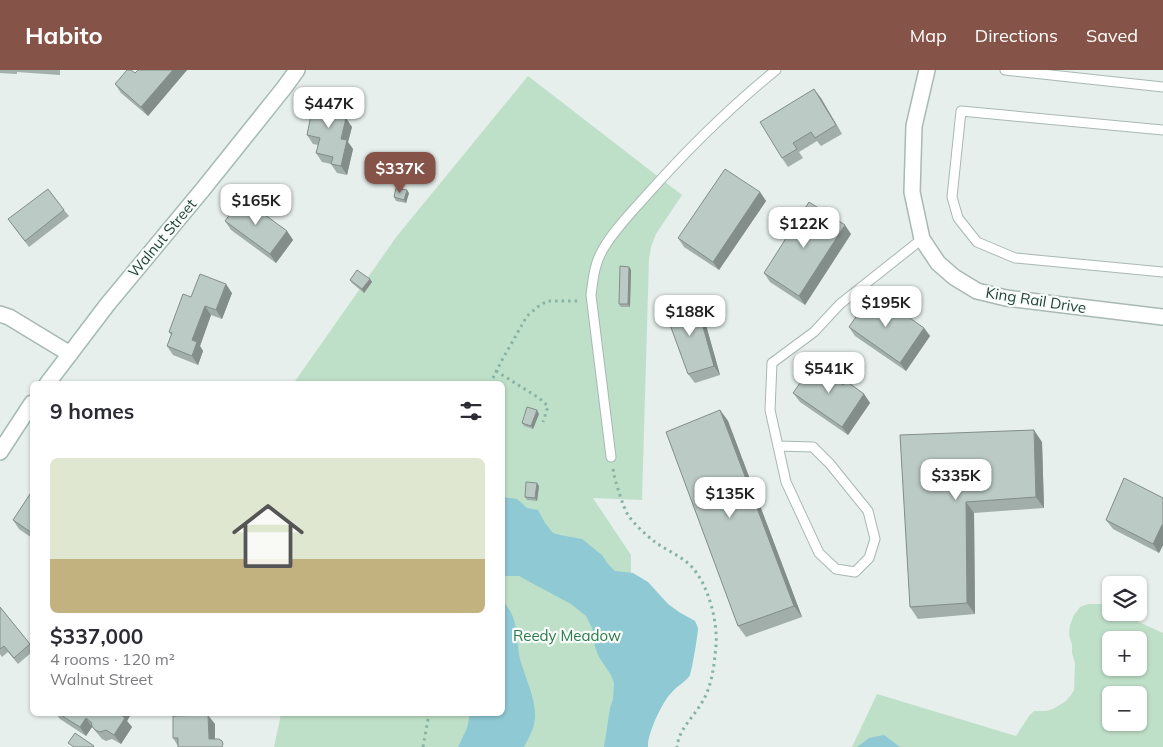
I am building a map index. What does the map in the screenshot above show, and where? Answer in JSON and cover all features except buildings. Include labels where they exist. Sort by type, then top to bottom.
[{"type":"street","name":"Walnut Street","points":[[49,381],[107,305],[210,180],[297,70]]},
{"type":"street","name":"King Rail Drive","points":[[927,70],[914,126],[912,192],[922,239],[938,263],[954,277],[977,291],[1006,298],[1163,317]]},
{"type":"street","points":[[0,314],[9,317],[70,354]]},
{"type":"street","points":[[0,452],[30,406]]},
{"type":"lane","points":[[611,457],[592,300],[594,271],[601,252],[620,225],[670,168],[749,92],[776,70]]},
{"type":"lane","points":[[1005,70],[1086,74],[1163,87]]},
{"type":"lane","points":[[1163,130],[961,111],[952,197],[958,218],[977,242],[1016,258],[1163,272]]},
{"type":"lane","points":[[778,446],[813,447],[830,464],[868,511],[875,539],[868,558],[855,572],[836,569],[819,553],[786,482],[778,446],[770,410],[772,363],[814,332],[840,304],[922,239]]},
{"type":"path","points":[[491,381],[526,316],[548,301],[592,300]]},
{"type":"path","points":[[496,371],[539,398],[548,406],[543,422]]},
{"type":"path","points":[[611,457],[614,476],[627,514],[654,541],[674,553],[690,566],[705,586],[714,616],[716,643],[713,675],[702,703],[683,728],[677,747]]},
{"type":"path","points":[[423,747],[429,716]]},
{"type":"green space","name":"Reedy Meadow","points":[[528,76],[682,195],[656,234],[649,259],[642,500],[593,498],[631,555],[631,747],[274,747],[281,716],[505,716],[505,381],[295,381],[397,236]]},
{"type":"green space","points":[[1088,604],[1102,604],[1102,621],[1137,621],[1163,633],[1163,747],[852,747],[877,694],[1016,736],[1034,711],[1053,709],[1066,701],[1074,690],[1075,663],[1069,634],[1074,615],[1080,607]]},
{"type":"water","points":[[505,497],[517,499],[527,508],[538,510],[553,533],[582,539],[602,555],[615,571],[633,573],[648,582],[668,604],[695,621],[698,632],[690,675],[669,695],[656,718],[648,741],[648,747],[604,747],[614,683],[595,647],[592,628],[586,616],[571,604],[519,576],[505,576]]},
{"type":"water","points":[[505,604],[515,622],[520,659],[534,703],[534,726],[524,747],[458,747],[467,728],[470,716],[505,716]]},
{"type":"water","points":[[884,735],[900,747],[857,747],[869,738]]}]
